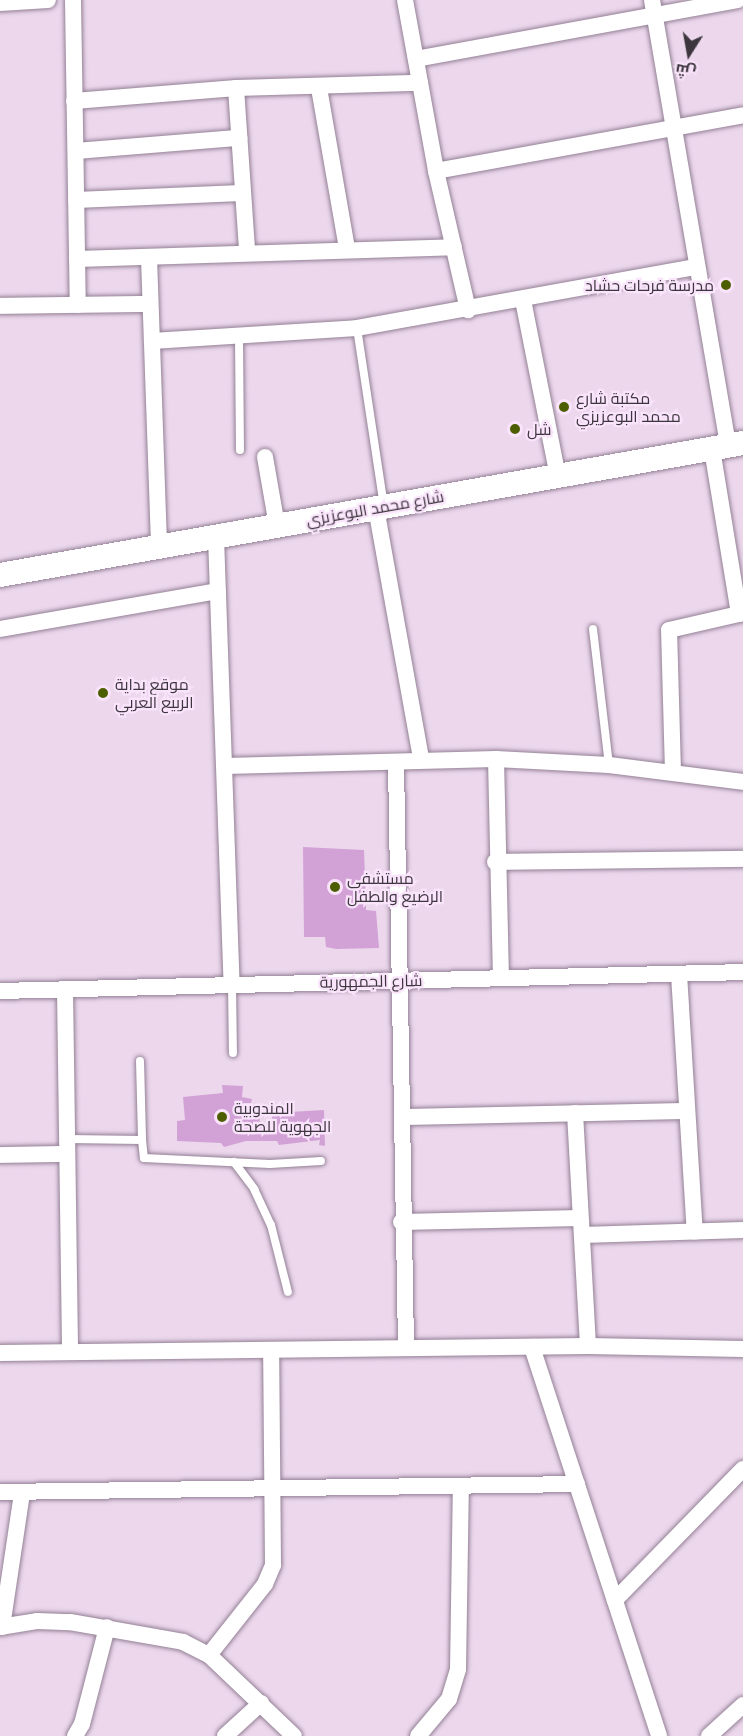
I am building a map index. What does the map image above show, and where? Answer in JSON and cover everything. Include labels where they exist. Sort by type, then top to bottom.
[{"type":"main road","name":"شارع محمد البوعزيزي","points":[[2,574],[728,446]]},
{"type":"street","points":[[0,3],[48,0]]},
{"type":"street","points":[[72,0],[78,305]]},
{"type":"street","points":[[405,0],[436,171],[468,310]]},
{"type":"street","points":[[416,59],[654,8],[738,0]]},
{"type":"street","points":[[654,8],[728,446],[741,614],[669,630],[672,772]]},
{"type":"street","points":[[74,101],[237,88],[319,88],[420,83]]},
{"type":"street","points":[[237,88],[241,193],[247,251]]},
{"type":"street","points":[[319,88],[347,248]]},
{"type":"street","points":[[436,171],[743,115]]},
{"type":"street","points":[[75,151],[239,138]]},
{"type":"street","points":[[76,200],[241,193]]},
{"type":"street","points":[[78,259],[149,258],[247,251],[454,247]]},
{"type":"street","points":[[149,258],[159,546]]},
{"type":"street","points":[[152,341],[239,338],[357,328],[468,310],[697,267]]},
{"type":"street","points":[[523,300],[558,476]]},
{"type":"street","points":[[0,306],[150,304]]},
{"type":"street","points":[[265,457],[277,526]]},
{"type":"street","points":[[380,508],[421,759]]},
{"type":"street","points":[[216,537],[232,985]]},
{"type":"street","points":[[0,629],[218,591]]},
{"type":"street","points":[[225,766],[396,762],[421,759],[496,759],[609,765],[743,782]]},
{"type":"street","points":[[496,759],[495,862],[501,978]]},
{"type":"street","points":[[396,762],[402,1221],[406,1348]]},
{"type":"street","points":[[495,862],[743,859]]},
{"type":"street","name":"شارع الجمهورية","points":[[0,991],[743,972]]},
{"type":"street","points":[[679,974],[695,1232]]},
{"type":"street","points":[[65,989],[70,1352]]},
{"type":"street","points":[[402,1117],[687,1111]]},
{"type":"street","points":[[575,1113],[588,1346]]},
{"type":"street","points":[[0,1155],[67,1147]]},
{"type":"street","points":[[402,1221],[695,1232],[743,1230]]},
{"type":"street","points":[[0,1353],[588,1346],[743,1349]]},
{"type":"street","points":[[532,1347],[659,1736]]},
{"type":"street","points":[[209,1655],[270,1575],[275,1545],[271,1350]]},
{"type":"street","points":[[615,1600],[743,1469]]},
{"type":"street","points":[[0,1492],[577,1484]]},
{"type":"street","points":[[418,1736],[449,1699],[458,1670],[461,1486]]},
{"type":"street","points":[[22,1493],[1,1627],[37,1621],[107,1627],[183,1642],[209,1655],[294,1736]]},
{"type":"street","points":[[75,1736],[107,1627]]},
{"type":"street","points":[[225,1736],[261,1703]]},
{"type":"street","points":[[709,1736],[743,1705]]},
{"type":"lane","points":[[357,328],[380,508]]},
{"type":"lane","points":[[239,338],[240,450]]},
{"type":"lane","points":[[593,630],[609,765]]},
{"type":"lane","points":[[232,985],[233,1053]]},
{"type":"lane","points":[[140,1061],[144,1158],[234,1162],[321,1161]]},
{"type":"lane","points":[[67,1147],[142,1140]]},
{"type":"lane","points":[[234,1162],[271,1225],[288,1292]]},
{"type":"building","name":"مستشفى الرضيع والطفل","points":[[303,847],[364,850],[366,910],[376,911],[379,948],[336,949],[326,947],[325,937],[304,937]]},
{"type":"building","name":"المندوبية الجهوية للصحة","points":[[222,1085],[243,1086],[242,1097],[252,1099],[251,1103],[243,1103],[244,1110],[259,1113],[260,1125],[272,1123],[272,1113],[324,1110],[325,1146],[319,1145],[320,1140],[279,1145],[277,1141],[246,1141],[224,1147],[221,1143],[177,1141],[177,1121],[185,1120],[183,1097],[223,1093]]},
{"type":"place","name":"مدرسة فرحات حشاد","points":[[726,285]]},
{"type":"place","name":"مكتبة شارع محمد البوعزيزي","points":[[564,407]]},
{"type":"place","name":"شل","points":[[515,429]]},
{"type":"place","name":"موقع بداية الربيع العربي","points":[[103,693]]},
{"type":"place","name":"مستشفى الرضيع والطفل","points":[[335,887]]},
{"type":"place","name":"المندوبية الجهوية للصحة","points":[[222,1117]]}]
